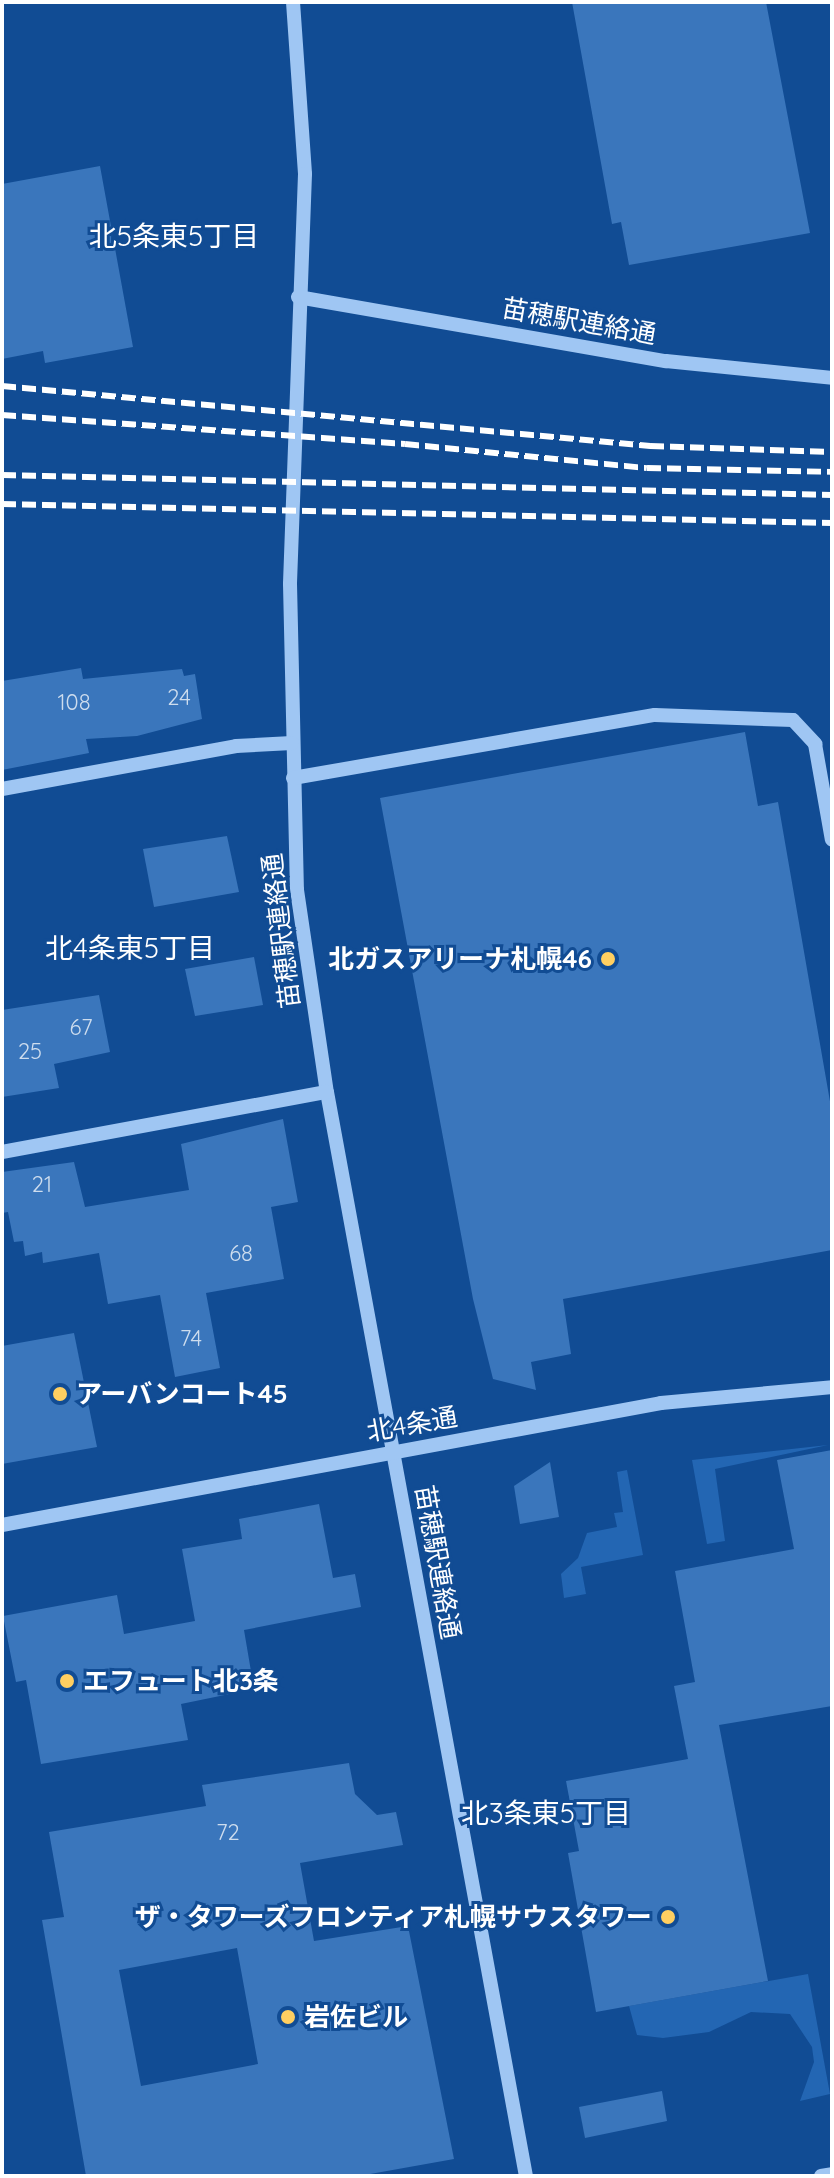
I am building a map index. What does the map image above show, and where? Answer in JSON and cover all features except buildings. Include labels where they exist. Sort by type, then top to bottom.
[{"type":"street","points":[[293,2],[305,174],[298,297]]},
{"type":"street","name":"苗穂駅連絡通","points":[[526,2176],[327,1092],[297,890],[290,584],[298,297],[666,361],[832,378]]},
{"type":"street","points":[[293,778],[655,715],[793,720],[815,744],[832,840]]},
{"type":"street","points":[[2,789],[236,746],[292,743]]},
{"type":"street","points":[[2,1152],[327,1092]]},
{"type":"street","name":"北4条通","points":[[2,1525],[661,1403],[832,1387]]},
{"type":"street","points":[[821,2176],[832,2174]]},
{"type":"shaded area","points":[[828,1445],[715,1469],[725,1541],[707,1544],[692,1460]]},
{"type":"shaded area","points":[[627,1470],[643,1555],[581,1567],[586,1594],[564,1598],[561,1574],[578,1558],[587,1533],[617,1527],[614,1513],[623,1512],[617,1472]]},
{"type":"shaded area","points":[[808,1974],[830,2094],[800,2101],[814,2062],[812,2047],[790,2014],[751,2012],[709,2032],[663,2038],[637,2035],[629,2006]]},
{"type":"railway","points":[[2,386],[650,446],[832,452]]},
{"type":"railway","points":[[2,415],[405,444],[647,468],[832,472]]},
{"type":"railway","points":[[2,475],[832,495]]},
{"type":"railway","points":[[2,504],[832,523]]},
{"type":"place","name":"北ガスアリーナ札幌46","points":[[608,959]]},
{"type":"place","name":"アーバンコート45","points":[[60,1394]]},
{"type":"place","name":"エフュート北3条","points":[[67,1681]]},
{"type":"place","name":"ザ・タワーズフロンティア札幌サウスタワー","points":[[668,1917]]},
{"type":"place","name":"岩佐ビル","points":[[288,2017]]},
{"type":"district","name":"北5条東5丁目","points":[[174,236]]},
{"type":"district","name":"北4条東5丁目","points":[[130,948]]},
{"type":"district","name":"北3条東5丁目","points":[[546,1813]]}]
